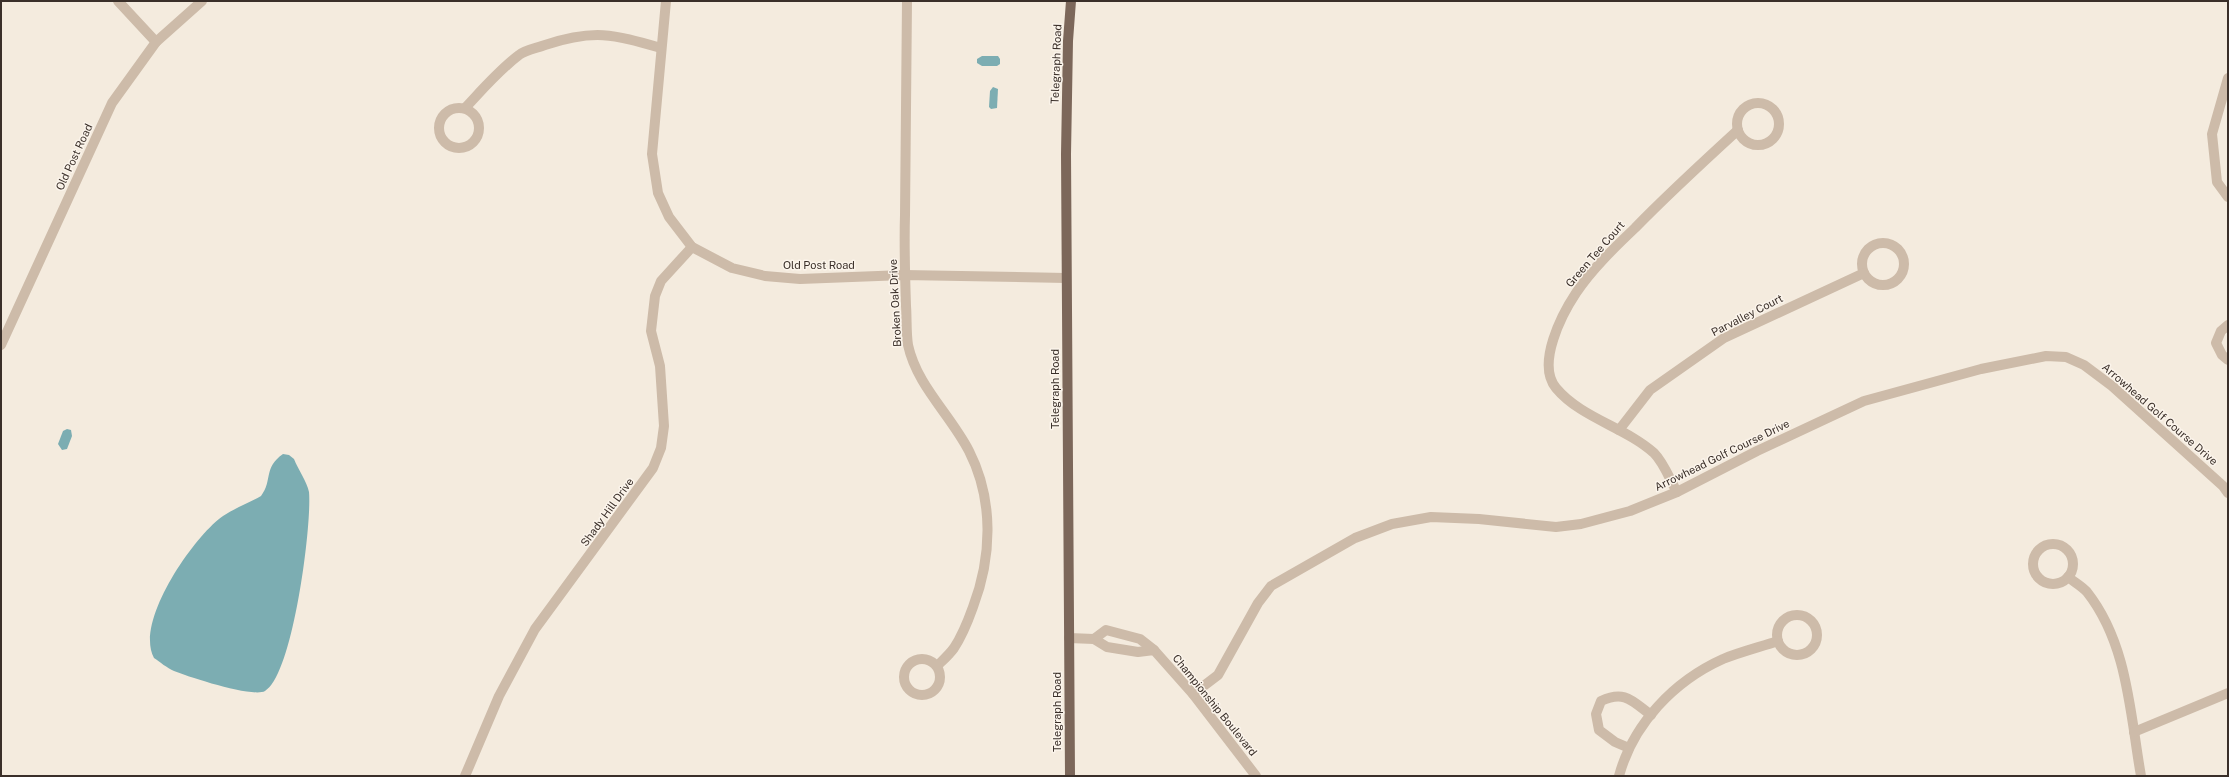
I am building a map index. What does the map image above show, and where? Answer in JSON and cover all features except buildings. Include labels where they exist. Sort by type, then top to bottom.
[{"type":"main road","name":"Telegraph Road","points":[[1070,776],[1066,89],[1071,1]]},
{"type":"street","points":[[118,1],[156,42]]},
{"type":"street","name":"Old Post Road","points":[[1,346],[112,103],[156,42],[202,1]]},
{"type":"street","name":"Old Post Road","points":[[666,1],[652,154],[658,193],[669,217],[692,247],[732,268],[765,276],[800,279],[904,275],[1066,278]]},
{"type":"street","name":"Broken Oak Drive","points":[[907,1],[904,275],[907,329],[913,361],[928,391],[952,422],[969,452],[982,486],[987,509],[987,552],[981,585],[968,620],[954,648],[937,666]]},
{"type":"street","points":[[465,108],[475,116],[479,128],[478,135],[475,141],[464,148],[450,146],[441,137],[439,130],[441,117],[451,109],[465,108],[491,79],[520,53],[568,38],[594,34],[622,37],[661,48]]},
{"type":"street","points":[[2228,78],[2212,134],[2217,182],[2228,197]]},
{"type":"street","points":[[1753,103],[1766,104],[1772,108],[1778,120],[1776,134],[1767,143],[1760,144],[1747,142],[1738,130],[1738,117],[1741,111],[1753,103]]},
{"type":"street","name":"Green Tee Court","points":[[1677,492],[1654,454],[1619,430],[1581,408],[1555,387],[1550,376],[1548,363],[1556,329],[1576,292],[1613,249],[1677,185],[1738,130]]},
{"type":"street","points":[[1885,243],[1897,249],[1902,254],[1904,268],[1902,274],[1892,283],[1878,285],[1872,282],[1864,274],[1862,265],[1863,258],[1871,247],[1885,243]]},
{"type":"street","name":"Shady Hill Drive","points":[[466,776],[499,696],[534,629],[653,468],[661,448],[664,426],[660,366],[651,331],[654,296],[661,281],[692,247]]},
{"type":"street","name":"Parvalley Court","points":[[1619,430],[1650,390],[1724,338],[1864,274]]},
{"type":"street","points":[[2228,325],[2221,331],[2216,343],[2222,356],[2228,360]]},
{"type":"street","name":"Arrowhead Golf Course Drive","points":[[1193,694],[1218,675],[1258,603],[1271,586],[1355,538],[1392,524],[1430,517],[1479,519],[1556,527],[1581,524],[1630,511],[1677,492],[1757,451],[1864,401],[1981,369],[2046,356],[2066,358],[2084,365],[2118,392],[2224,486],[2228,493]]},
{"type":"street","points":[[2068,577],[2086,591],[2108,627],[2128,686],[2141,776]]},
{"type":"street","name":"Championship Boulevard","points":[[1094,639],[1106,630],[1140,639],[1154,650],[1193,694],[1256,776]]},
{"type":"street","name":"Championship Boulevard","points":[[1069,638],[1094,639],[1107,647],[1138,652],[1154,650]]},
{"type":"street","points":[[1618,776],[1633,738],[1661,702],[1691,677],[1723,659],[1778,640]]},
{"type":"street","points":[[2134,732],[2228,693]]},
{"type":"street","points":[[1629,748],[1616,742],[1599,730],[1596,714],[1601,701],[1614,695],[1628,698],[1651,715]]},
{"type":"water","points":[[982,56],[998,56],[1000,59],[1000,64],[997,66],[982,66],[977,63],[977,59]]},
{"type":"water","points":[[993,87],[998,89],[997,108],[991,109],[989,107],[990,91]]},
{"type":"water","points":[[67,429],[71,430],[72,436],[67,449],[62,450],[58,444],[63,431]]},
{"type":"water","points":[[283,454],[289,455],[294,459],[308,488],[309,509],[304,565],[299,598],[284,658],[275,679],[265,691],[248,692],[206,682],[171,670],[154,658],[150,642],[152,623],[159,603],[170,581],[183,560],[211,526],[228,513],[261,496],[267,485],[270,469],[277,459]]}]
